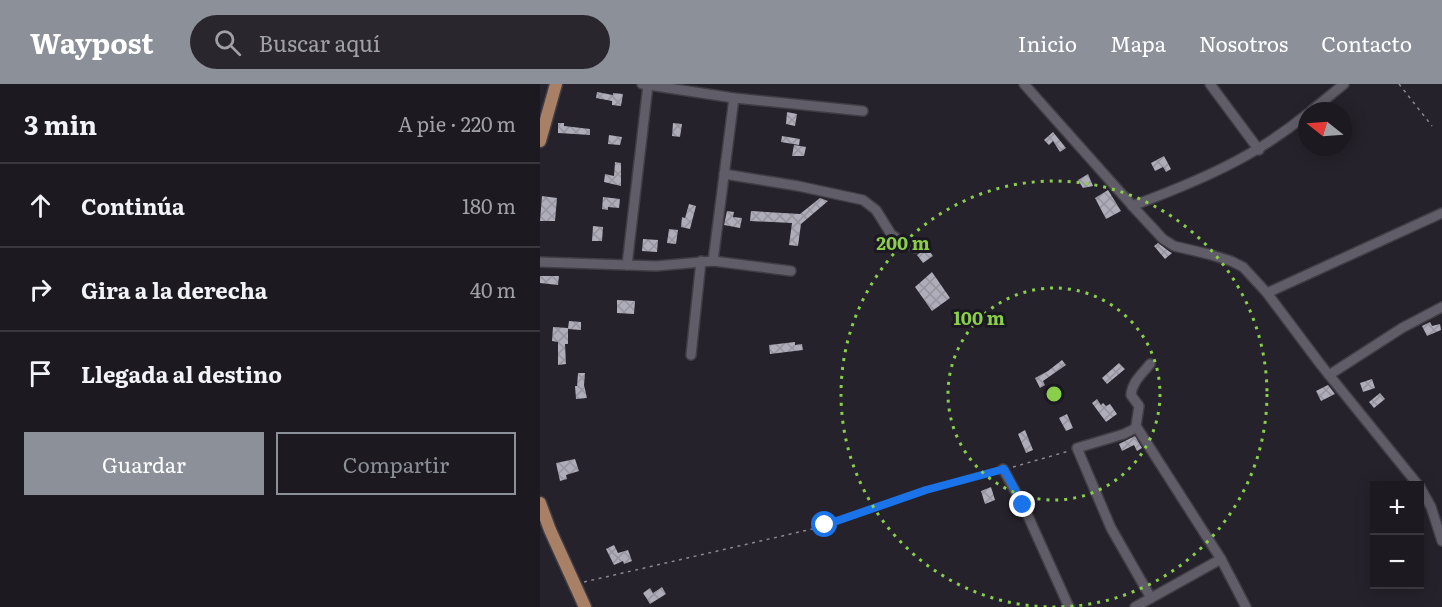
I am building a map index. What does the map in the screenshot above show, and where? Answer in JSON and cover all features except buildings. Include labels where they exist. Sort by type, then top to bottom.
[{"type":"main road","points":[[540,141],[556,84]]},
{"type":"main road","points":[[540,503],[585,607]]},
{"type":"street","points":[[1039,84],[1028,88],[1163,238],[1174,246],[1231,261],[1243,267],[1267,293],[1329,375],[1415,481]]},
{"type":"street","points":[[1210,84],[1258,150]]},
{"type":"street","points":[[1322,102],[1344,84]]},
{"type":"street","points":[[627,265],[645,85],[734,98],[863,111]]},
{"type":"street","points":[[713,261],[734,98]]},
{"type":"street","points":[[1132,206],[1219,171],[1258,150],[1298,121]]},
{"type":"street","points":[[724,174],[798,186],[863,200],[876,210],[891,234],[916,248]]},
{"type":"street","points":[[1267,293],[1442,213]]},
{"type":"street","points":[[691,355],[701,261]]},
{"type":"street","points":[[540,262],[656,266],[713,261],[791,271]]},
{"type":"street","points":[[1329,375],[1402,328],[1442,307]]},
{"type":"street","points":[[1150,364],[1135,381],[1132,389],[1131,395],[1139,406],[1136,428],[1221,559],[1246,607]]},
{"type":"street","points":[[1136,428],[1124,434],[1077,448],[1111,528],[1151,598]]},
{"type":"street","points":[[1004,469],[1023,505],[1069,607]]},
{"type":"street","points":[[1424,495],[1431,507],[1442,542]]},
{"type":"street","points":[[1135,607],[1221,559]]},
{"type":"path","points":[[1399,84],[1432,126]]},
{"type":"path","points":[[575,585],[620,572],[825,525],[926,490],[1077,448]]},
{"type":"route","points":[[825,525],[926,490],[1004,469],[1023,505]]}]
